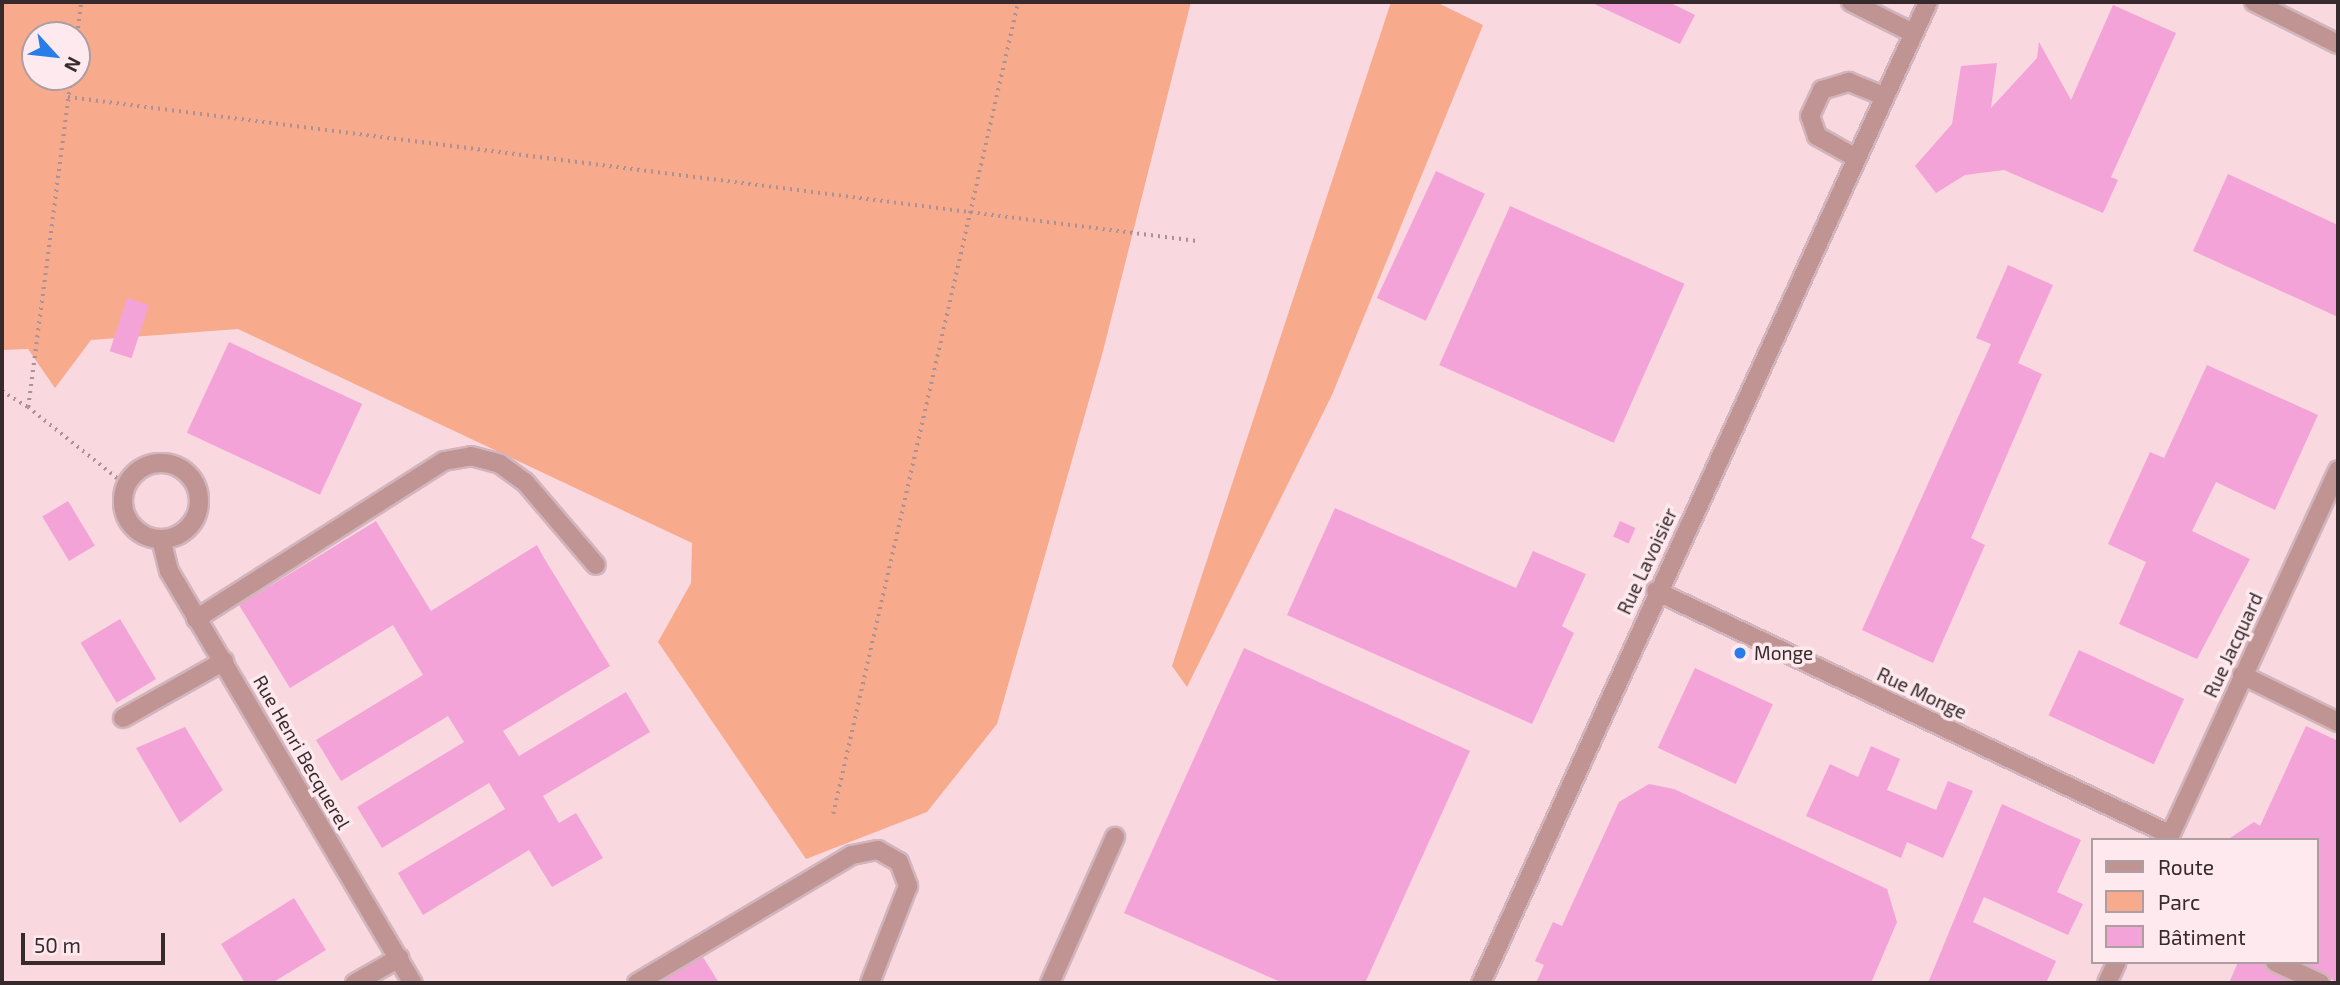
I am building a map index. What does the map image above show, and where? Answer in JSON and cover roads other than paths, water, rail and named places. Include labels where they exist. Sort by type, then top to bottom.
[{"type":"street","points":[[1851,2],[1913,33]]},
{"type":"street","name":"Rue Lavoisier","points":[[1481,983],[1656,591],[1856,158],[1868,144],[1884,96],[1928,2]]},
{"type":"street","points":[[2254,2],[2338,44]]},
{"type":"street","points":[[1856,158],[1817,136],[1810,116],[1822,90],[1849,82],[1884,96]]},
{"type":"street","points":[[196,619],[444,461],[471,456],[500,464],[525,482],[596,565]]},
{"type":"street","points":[[168,464],[196,486],[193,522],[161,539],[130,522],[127,486],[143,468],[168,464]]},
{"type":"street","name":"Rue Jacquard","points":[[2168,837],[2338,470]]},
{"type":"street","name":"Rue Henri Becquerel","points":[[161,539],[169,571],[196,619],[224,661],[413,983]]},
{"type":"street","name":"Rue Monge","points":[[1656,591],[2168,837]]},
{"type":"street","points":[[123,718],[224,661]]},
{"type":"street","points":[[2242,674],[2338,722]]},
{"type":"street","points":[[1050,983],[1115,837]]},
{"type":"street","points":[[638,983],[852,855],[878,850],[899,862],[908,886],[870,983]]},
{"type":"street","points":[[355,983],[399,958]]},
{"type":"street","points":[[2107,983],[2116,964]]},
{"type":"street","points":[[2279,964],[2320,983]]},
{"type":"place","name":"Monge","points":[[1740,653]]}]
